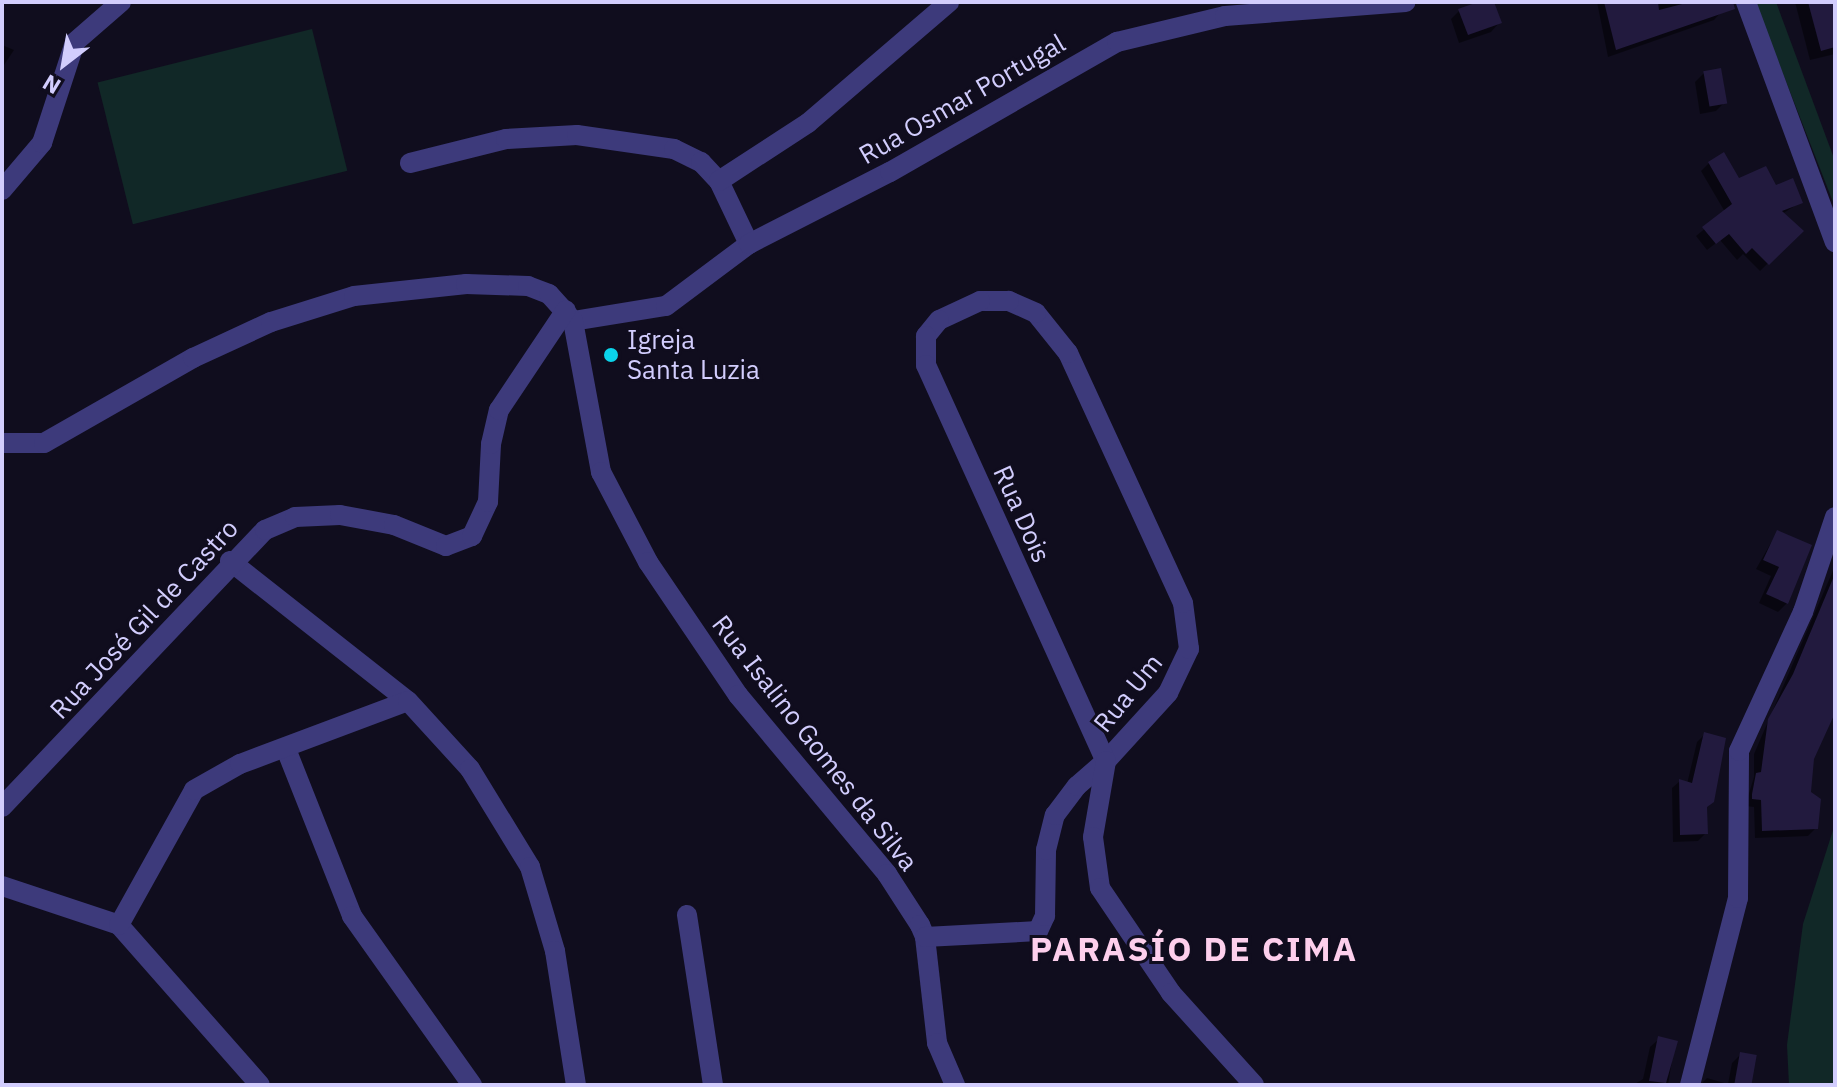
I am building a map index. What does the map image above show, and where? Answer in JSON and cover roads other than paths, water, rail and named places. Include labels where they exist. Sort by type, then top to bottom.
[{"type":"street","points":[[2,190],[42,143],[75,42],[121,2]]},
{"type":"street","points":[[719,181],[808,123],[949,2]]},
{"type":"street","points":[[1225,16],[1254,2]]},
{"type":"street","name":"Rua Osmar Portugal","points":[[570,315],[666,306],[749,244],[890,172],[1117,42],[1225,16],[1405,2]]},
{"type":"street","points":[[1746,2],[1835,242]]},
{"type":"street","points":[[410,163],[506,139],[577,135],[674,149],[701,162],[719,181],[749,244]]},
{"type":"street","points":[[2,443],[44,443],[193,358],[271,322],[354,296],[508,284],[538,289],[570,315]]},
{"type":"street","name":"Rua Um","points":[[925,937],[1038,931],[1045,916],[1050,825],[1077,786],[1106,761],[1179,679],[1189,649],[1188,618],[1060,340],[1036,313],[1018,303],[969,304]]},
{"type":"street","name":"Rua Dois","points":[[969,304],[929,330],[926,365],[1106,761]]},
{"type":"street","name":"Rua Isalino Gomes da Silva","points":[[570,315],[580,351],[601,472],[648,562],[738,695],[887,874],[925,937],[937,1043],[955,1085]]},
{"type":"street","name":"Rua José Gil de Castro","points":[[2,807],[230,561],[265,530],[310,515],[374,520],[446,546],[465,542],[485,517],[499,410],[570,315]]},
{"type":"street","points":[[1690,1085],[1738,898],[1739,751],[1803,612],[1835,517]]},
{"type":"street","points":[[230,561],[408,701],[470,769],[530,867],[555,951],[576,1085]]},
{"type":"street","points":[[119,925],[194,790],[240,764],[408,701]]},
{"type":"street","points":[[286,749],[352,916],[472,1085]]},
{"type":"street","points":[[1106,761],[1093,837],[1100,888],[1163,983],[1254,1085]]},
{"type":"street","points":[[2,886],[119,925],[260,1085]]},
{"type":"street","points":[[687,915],[713,1085]]},
{"type":"place","name":"Igreja Santa Luzia","points":[[611,355]]},
{"type":"district","name":"PARASÍO DE CIMA","points":[[1194,949]]}]
